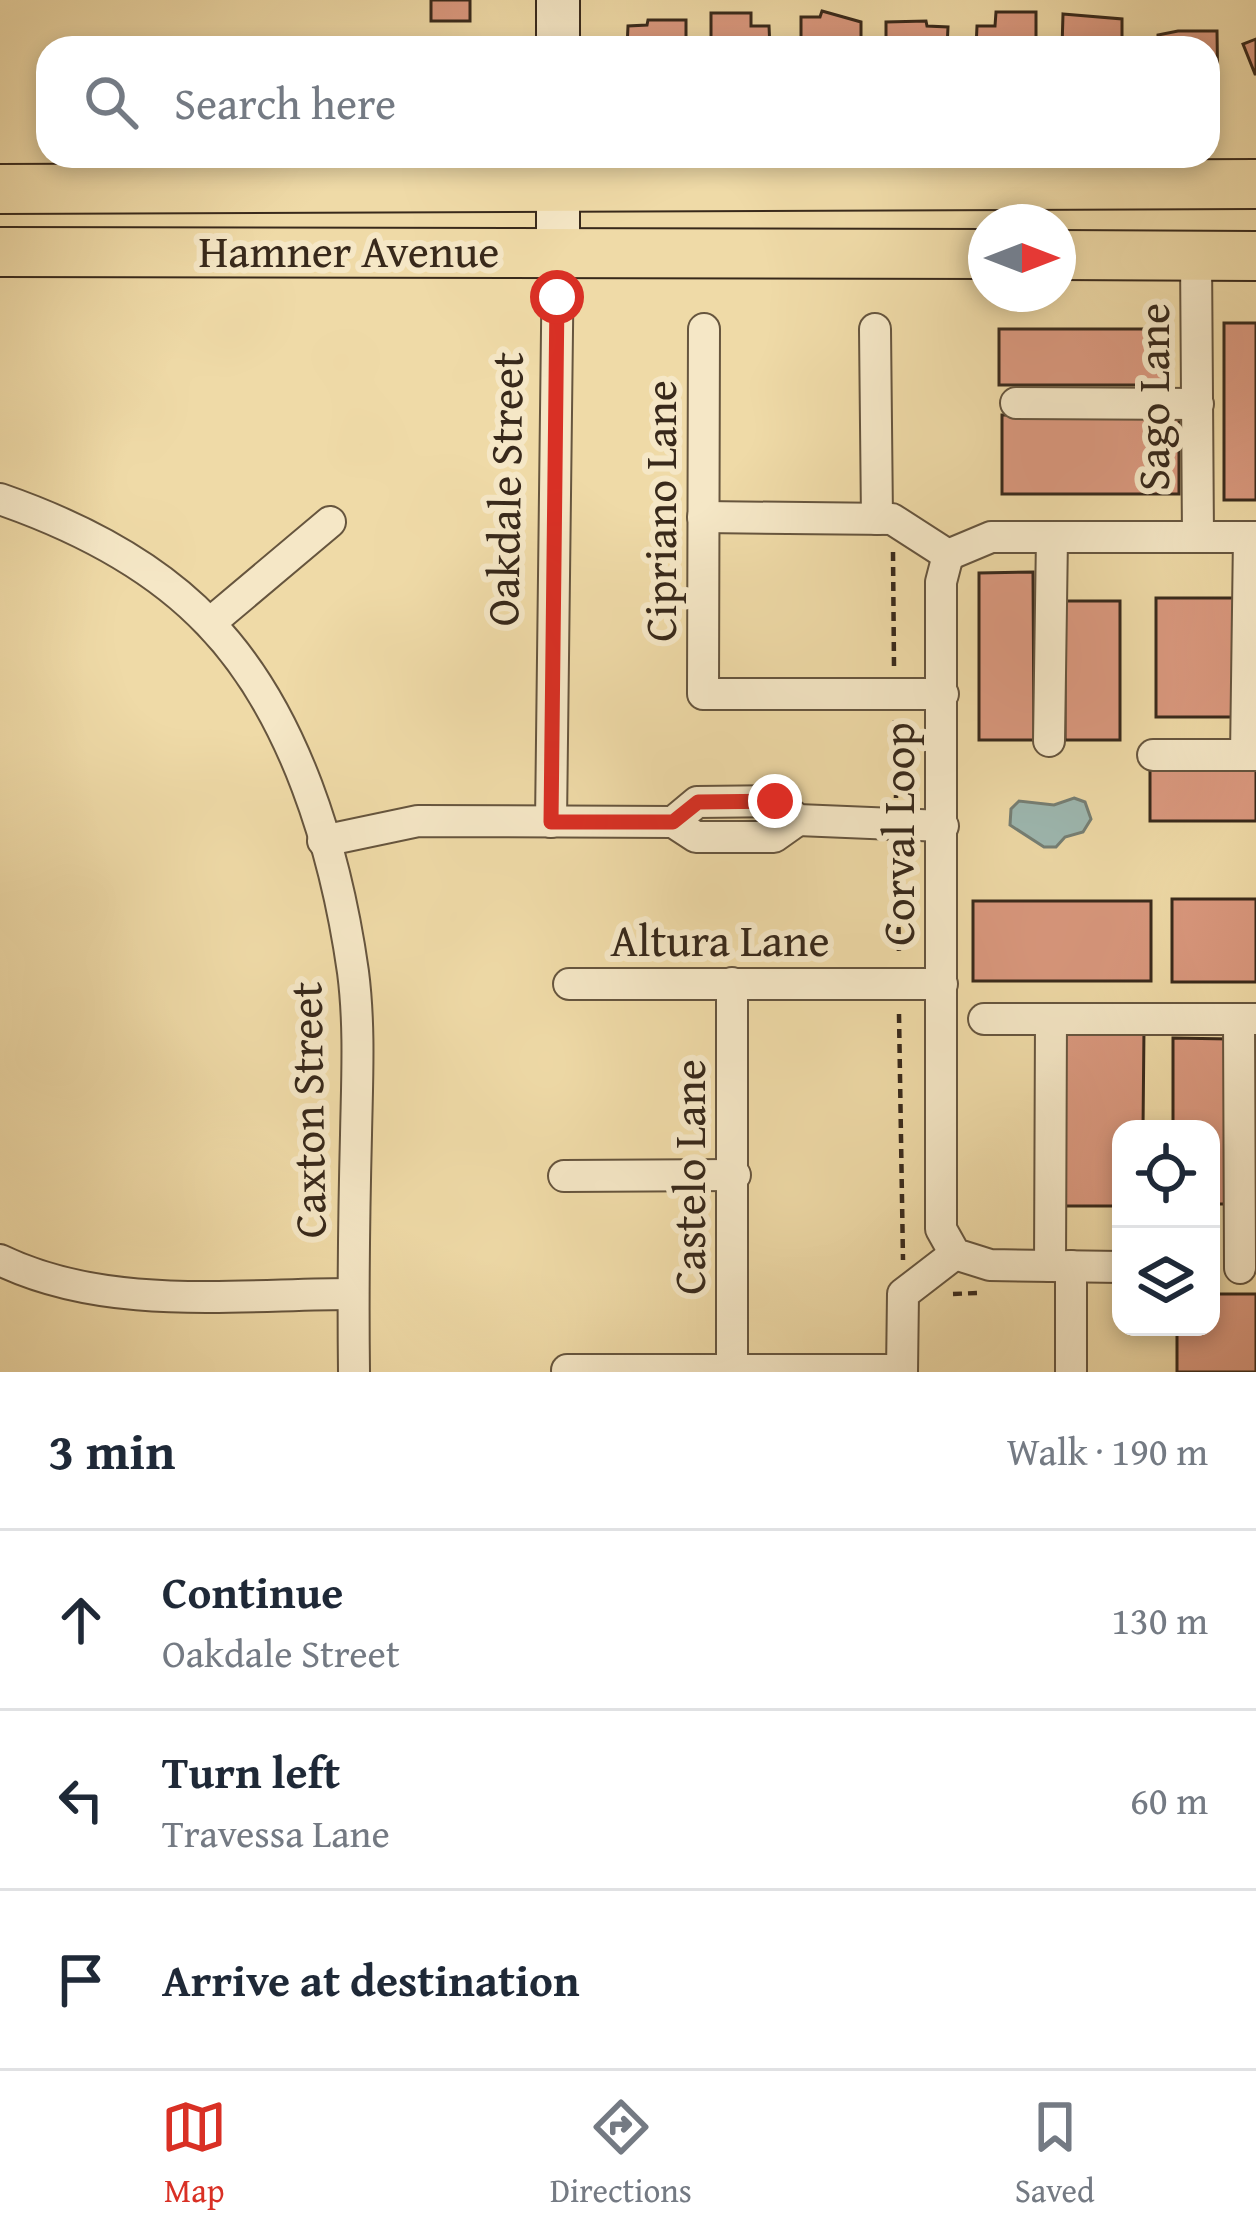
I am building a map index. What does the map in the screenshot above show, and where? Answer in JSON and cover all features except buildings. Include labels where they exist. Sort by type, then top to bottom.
[{"type":"main road","name":"Hamner Avenue","points":[[0,189],[558,171],[1256,184]]},
{"type":"main road","points":[[1196,256],[1236,226],[1256,225]]},
{"type":"main road","name":"Hamner Avenue","points":[[0,252],[558,249],[968,254]]},
{"type":"main road","points":[[1076,255],[1256,256]]},
{"type":"street","points":[[558,0],[558,36]]},
{"type":"street","name":"Oakdale Street","points":[[551,822],[558,171]]},
{"type":"street","name":"Sago Lane","points":[[1196,256],[1198,537]]},
{"type":"street","name":"Cipriano Lane","points":[[704,329],[703,694],[943,694]]},
{"type":"street","points":[[875,329],[877,518]]},
{"type":"street","points":[[1016,403],[1198,404]]},
{"type":"street","name":"Caxton Street","points":[[0,499],[62,520],[154,576],[210,623],[257,687],[298,765],[323,842],[353,972],[358,1032],[354,1372]]},
{"type":"street","points":[[703,518],[892,518],[948,555],[991,537],[1252,537],[1251,755],[1153,755]]},
{"type":"street","points":[[210,623],[330,521]]},
{"type":"street","points":[[1049,741],[1052,537]]},
{"type":"street","name":"Corval Loop","points":[[948,555],[941,582],[941,1229],[955,1254]]},
{"type":"street","points":[[673,822],[698,802],[775,801],[798,820],[943,826]]},
{"type":"street","points":[[740,802],[742,837]]},
{"type":"street","points":[[323,842],[418,821],[673,822],[696,837],[774,837],[798,820]]},
{"type":"street","name":"Castelo Lane","points":[[732,983],[732,1370]]},
{"type":"street","name":"Altura Lane","points":[[569,984],[942,984]]},
{"type":"street","points":[[984,1019],[1248,1019],[1236,1268]]},
{"type":"street","points":[[1051,1019],[1061,1266],[1071,1372]]},
{"type":"street","points":[[564,1176],[735,1174]]},
{"type":"street","points":[[567,1370],[902,1371],[904,1294],[955,1254],[990,1265],[1112,1267]]},
{"type":"street","points":[[0,1260],[75,1287],[147,1295],[353,1294]]},
{"type":"water","points":[[1074,798],[1085,802],[1091,819],[1083,832],[1065,837],[1056,847],[1044,847],[1010,825],[1011,809],[1019,801],[1054,805]]},
{"type":"route","points":[[557,297],[551,822],[673,822],[698,802],[775,801]]}]
